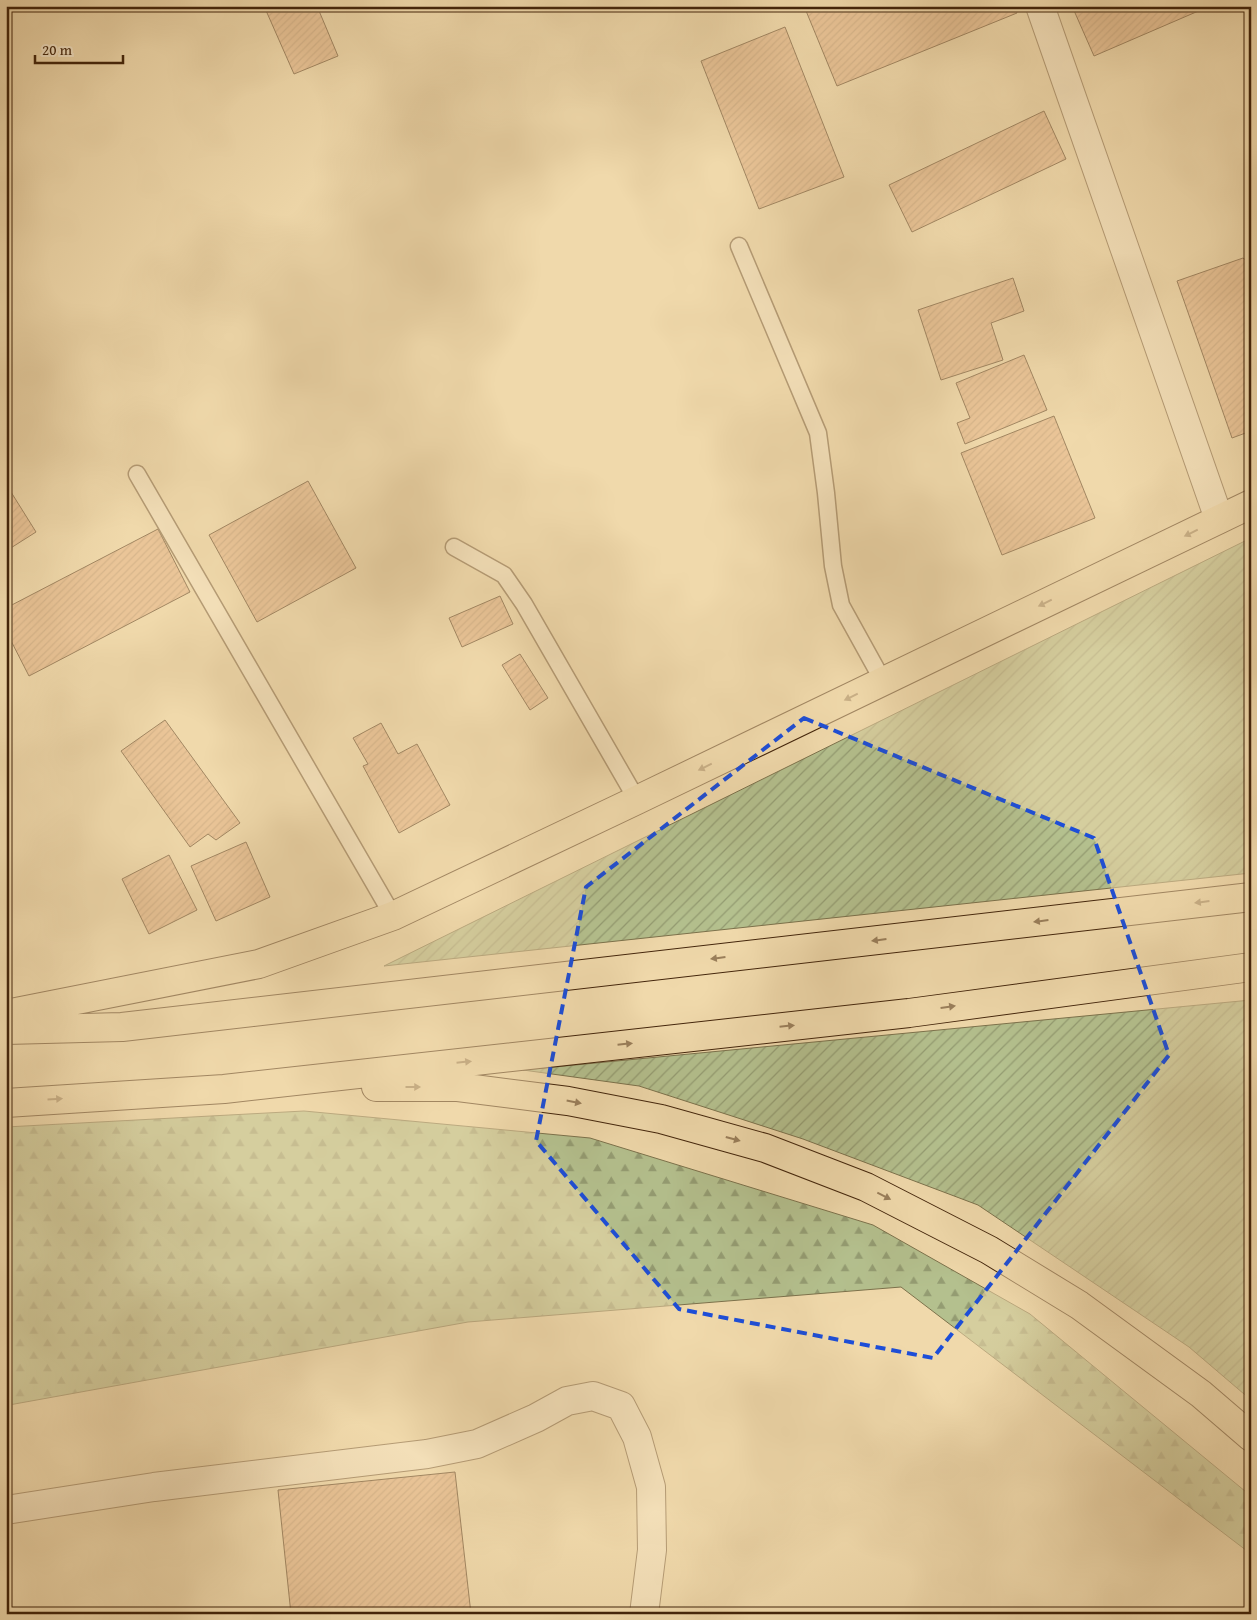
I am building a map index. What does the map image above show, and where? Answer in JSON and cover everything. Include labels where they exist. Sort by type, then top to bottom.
[{"type":"highway","points":[[6,1014],[258,964],[394,916],[1251,504]]},
{"type":"highway","points":[[6,1030],[131,1026],[1251,897]]},
{"type":"highway","points":[[6,1102],[224,1089],[909,1013],[1251,967]]},
{"type":"highway","points":[[224,1089],[458,1087],[568,1101],[652,1117],[766,1148],[866,1187],[990,1250],[1079,1304],[1201,1394],[1251,1436]]},
{"type":"street","points":[[1040,6],[1219,519]]},
{"type":"street","points":[[6,1510],[154,1487],[427,1454],[477,1444],[536,1418],[567,1401],[593,1396],[621,1406],[637,1437],[652,1487],[652,1550],[644,1614]]},
{"type":"lane","points":[[739,246],[818,433],[833,566],[842,606],[883,682]]},
{"type":"lane","points":[[137,474],[394,916]]},
{"type":"lane","points":[[454,547],[504,576],[524,604],[637,800]]},
{"type":"highlighted area","points":[[804,718],[1094,838],[1169,1055],[933,1358],[679,1309],[536,1141],[586,887]]},
{"type":"green space","points":[[1251,538],[1251,873],[384,966]]},
{"type":"green space","points":[[1251,1000],[1251,1400],[1189,1347],[978,1205],[803,1139],[639,1086],[523,1070]]},
{"type":"green space","points":[[304,1111],[590,1138],[873,1225],[1030,1314],[1251,1496],[1251,1554],[901,1287],[468,1322],[9,1405],[6,1388],[6,1127]]},
{"type":"building","points":[[264,6],[317,6],[338,56],[294,74]]},
{"type":"building","points":[[804,6],[961,6],[963,12],[978,6],[1014,6],[1017,13],[837,86]]},
{"type":"building","points":[[1072,6],[1210,6],[1094,56]]},
{"type":"building","points":[[785,27],[844,177],[759,209],[701,61]]},
{"type":"building","points":[[1044,111],[1066,159],[912,232],[889,185]]},
{"type":"building","points":[[1243,258],[1251,264],[1251,431],[1232,438],[1177,281]]},
{"type":"building","points":[[1013,278],[1024,311],[991,323],[1003,360],[941,380],[918,310]]},
{"type":"building","points":[[1024,355],[1047,410],[965,444],[957,423],[970,418],[956,383]]},
{"type":"building","points":[[1054,416],[1095,518],[1002,555],[961,453]]},
{"type":"building","points":[[308,481],[356,568],[257,622],[209,535]]},
{"type":"building","points":[[6,484],[36,532],[6,551]]},
{"type":"building","points":[[158,529],[190,592],[29,676],[6,631],[6,608]]},
{"type":"building","points":[[500,596],[513,624],[462,647],[449,618]]},
{"type":"building","points":[[520,654],[548,698],[530,710],[502,665]]},
{"type":"building","points":[[165,720],[240,823],[216,840],[208,834],[190,847],[121,751]]},
{"type":"building","points":[[381,723],[398,754],[417,744],[450,805],[399,833],[363,766],[368,764],[353,738]]},
{"type":"building","points":[[246,842],[270,897],[216,921],[191,866]]},
{"type":"building","points":[[169,855],[197,910],[149,934],[122,879]]},
{"type":"building","points":[[455,1472],[471,1614],[291,1614],[278,1490]]}]
